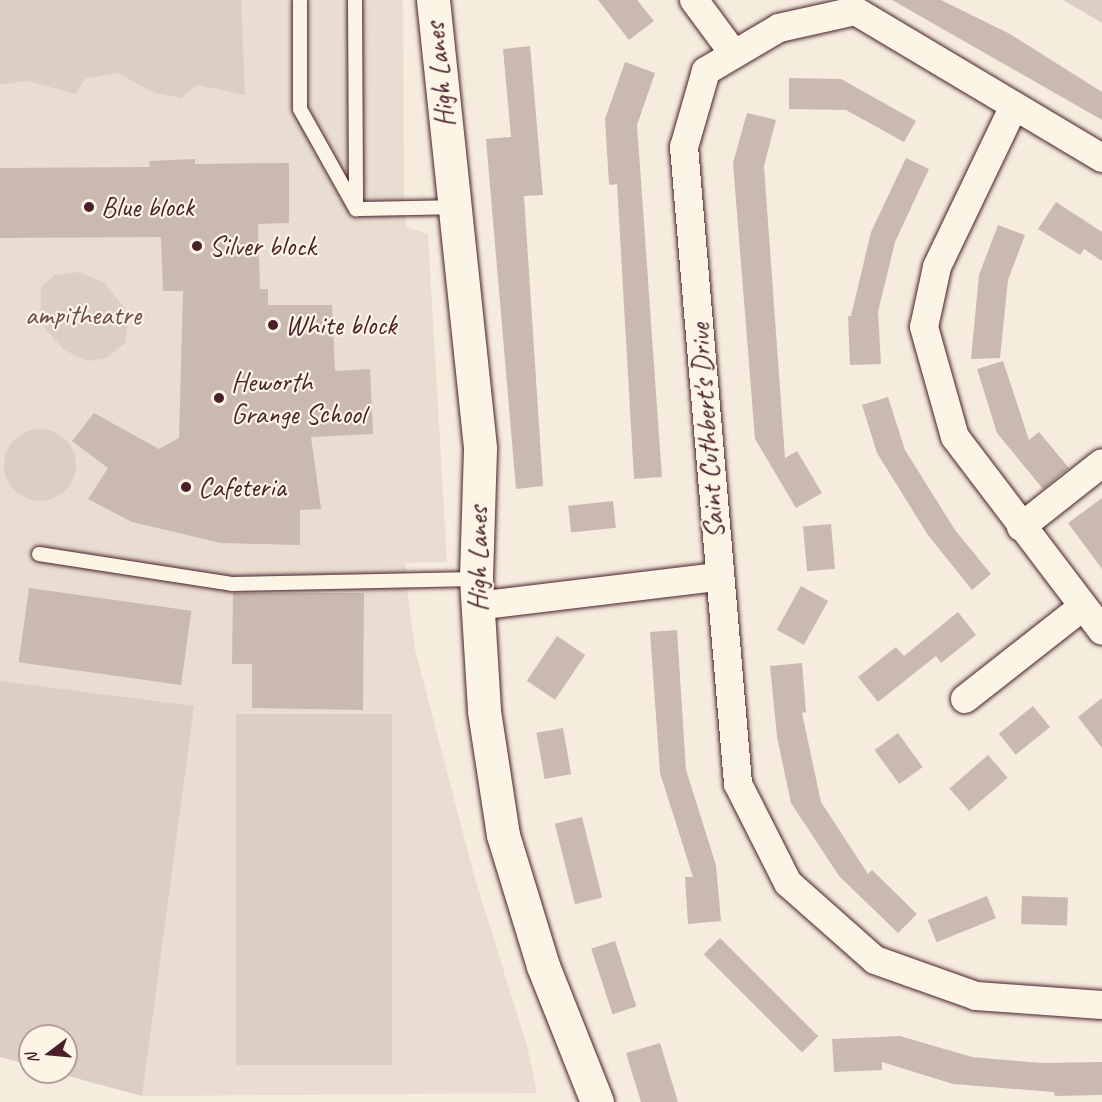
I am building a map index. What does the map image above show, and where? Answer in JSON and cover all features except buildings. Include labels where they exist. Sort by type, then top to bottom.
[{"type":"street","name":"High Lanes","points":[[433,0],[480,449],[476,593],[484,711],[503,835],[543,966],[597,1102]]},
{"type":"street","points":[[694,0],[734,54]]},
{"type":"street","name":"Saint Cuthbert's Drive","points":[[1102,158],[855,11],[779,28],[706,71],[684,147],[718,577],[738,784],[788,883],[875,960],[976,996],[1102,1005]]},
{"type":"street","points":[[1014,106],[937,267],[924,327],[955,437],[1082,608],[1102,631]]},
{"type":"street","points":[[1021,527],[1102,463]]},
{"type":"street","points":[[476,593],[718,577]]},
{"type":"street","points":[[965,699],[1082,608]]},
{"type":"lane","points":[[300,0],[300,109],[356,210]]},
{"type":"lane","points":[[355,0],[356,210]]},
{"type":"lane","points":[[356,210],[456,207]]},
{"type":"lane","points":[[39,554],[232,585],[476,593]]},
{"type":"shaded area","name":"Heworth Grange School","points":[[0,0],[403,0],[404,209],[407,227],[428,234],[447,562],[406,563],[406,581],[415,649],[474,875],[527,1046],[537,1093],[142,1096],[78,1079],[78,1024],[18,1024],[18,1062],[0,1057]]},
{"type":"green space","points":[[0,0],[241,0],[245,95],[197,85],[181,98],[155,93],[117,73],[85,79],[76,94],[27,81],[0,85]]},
{"type":"green space","points":[[1063,0],[1102,0],[1102,23]]},
{"type":"green space","name":"ampitheatre","points":[[79,272],[103,282],[124,307],[128,323],[125,343],[107,358],[88,361],[64,350],[40,323],[41,287],[55,275]]},
{"type":"green space","points":[[40,429],[60,435],[70,445],[76,465],[70,485],[60,495],[40,501],[20,495],[10,485],[4,465],[10,445],[20,435]]},
{"type":"green space","points":[[0,681],[194,706],[142,1096],[78,1079],[78,1024],[18,1024],[18,1062],[0,1057]]},
{"type":"green space","points":[[236,714],[392,714],[392,1065],[236,1065]]},
{"type":"place","name":"Blue block","points":[[89,207]]},
{"type":"place","name":"Silver block","points":[[197,246]]},
{"type":"place","name":"White block","points":[[273,325]]},
{"type":"place","name":"Heworth Grange School","points":[[219,398]]},
{"type":"place","name":"Cafeteria","points":[[186,487]]}]
